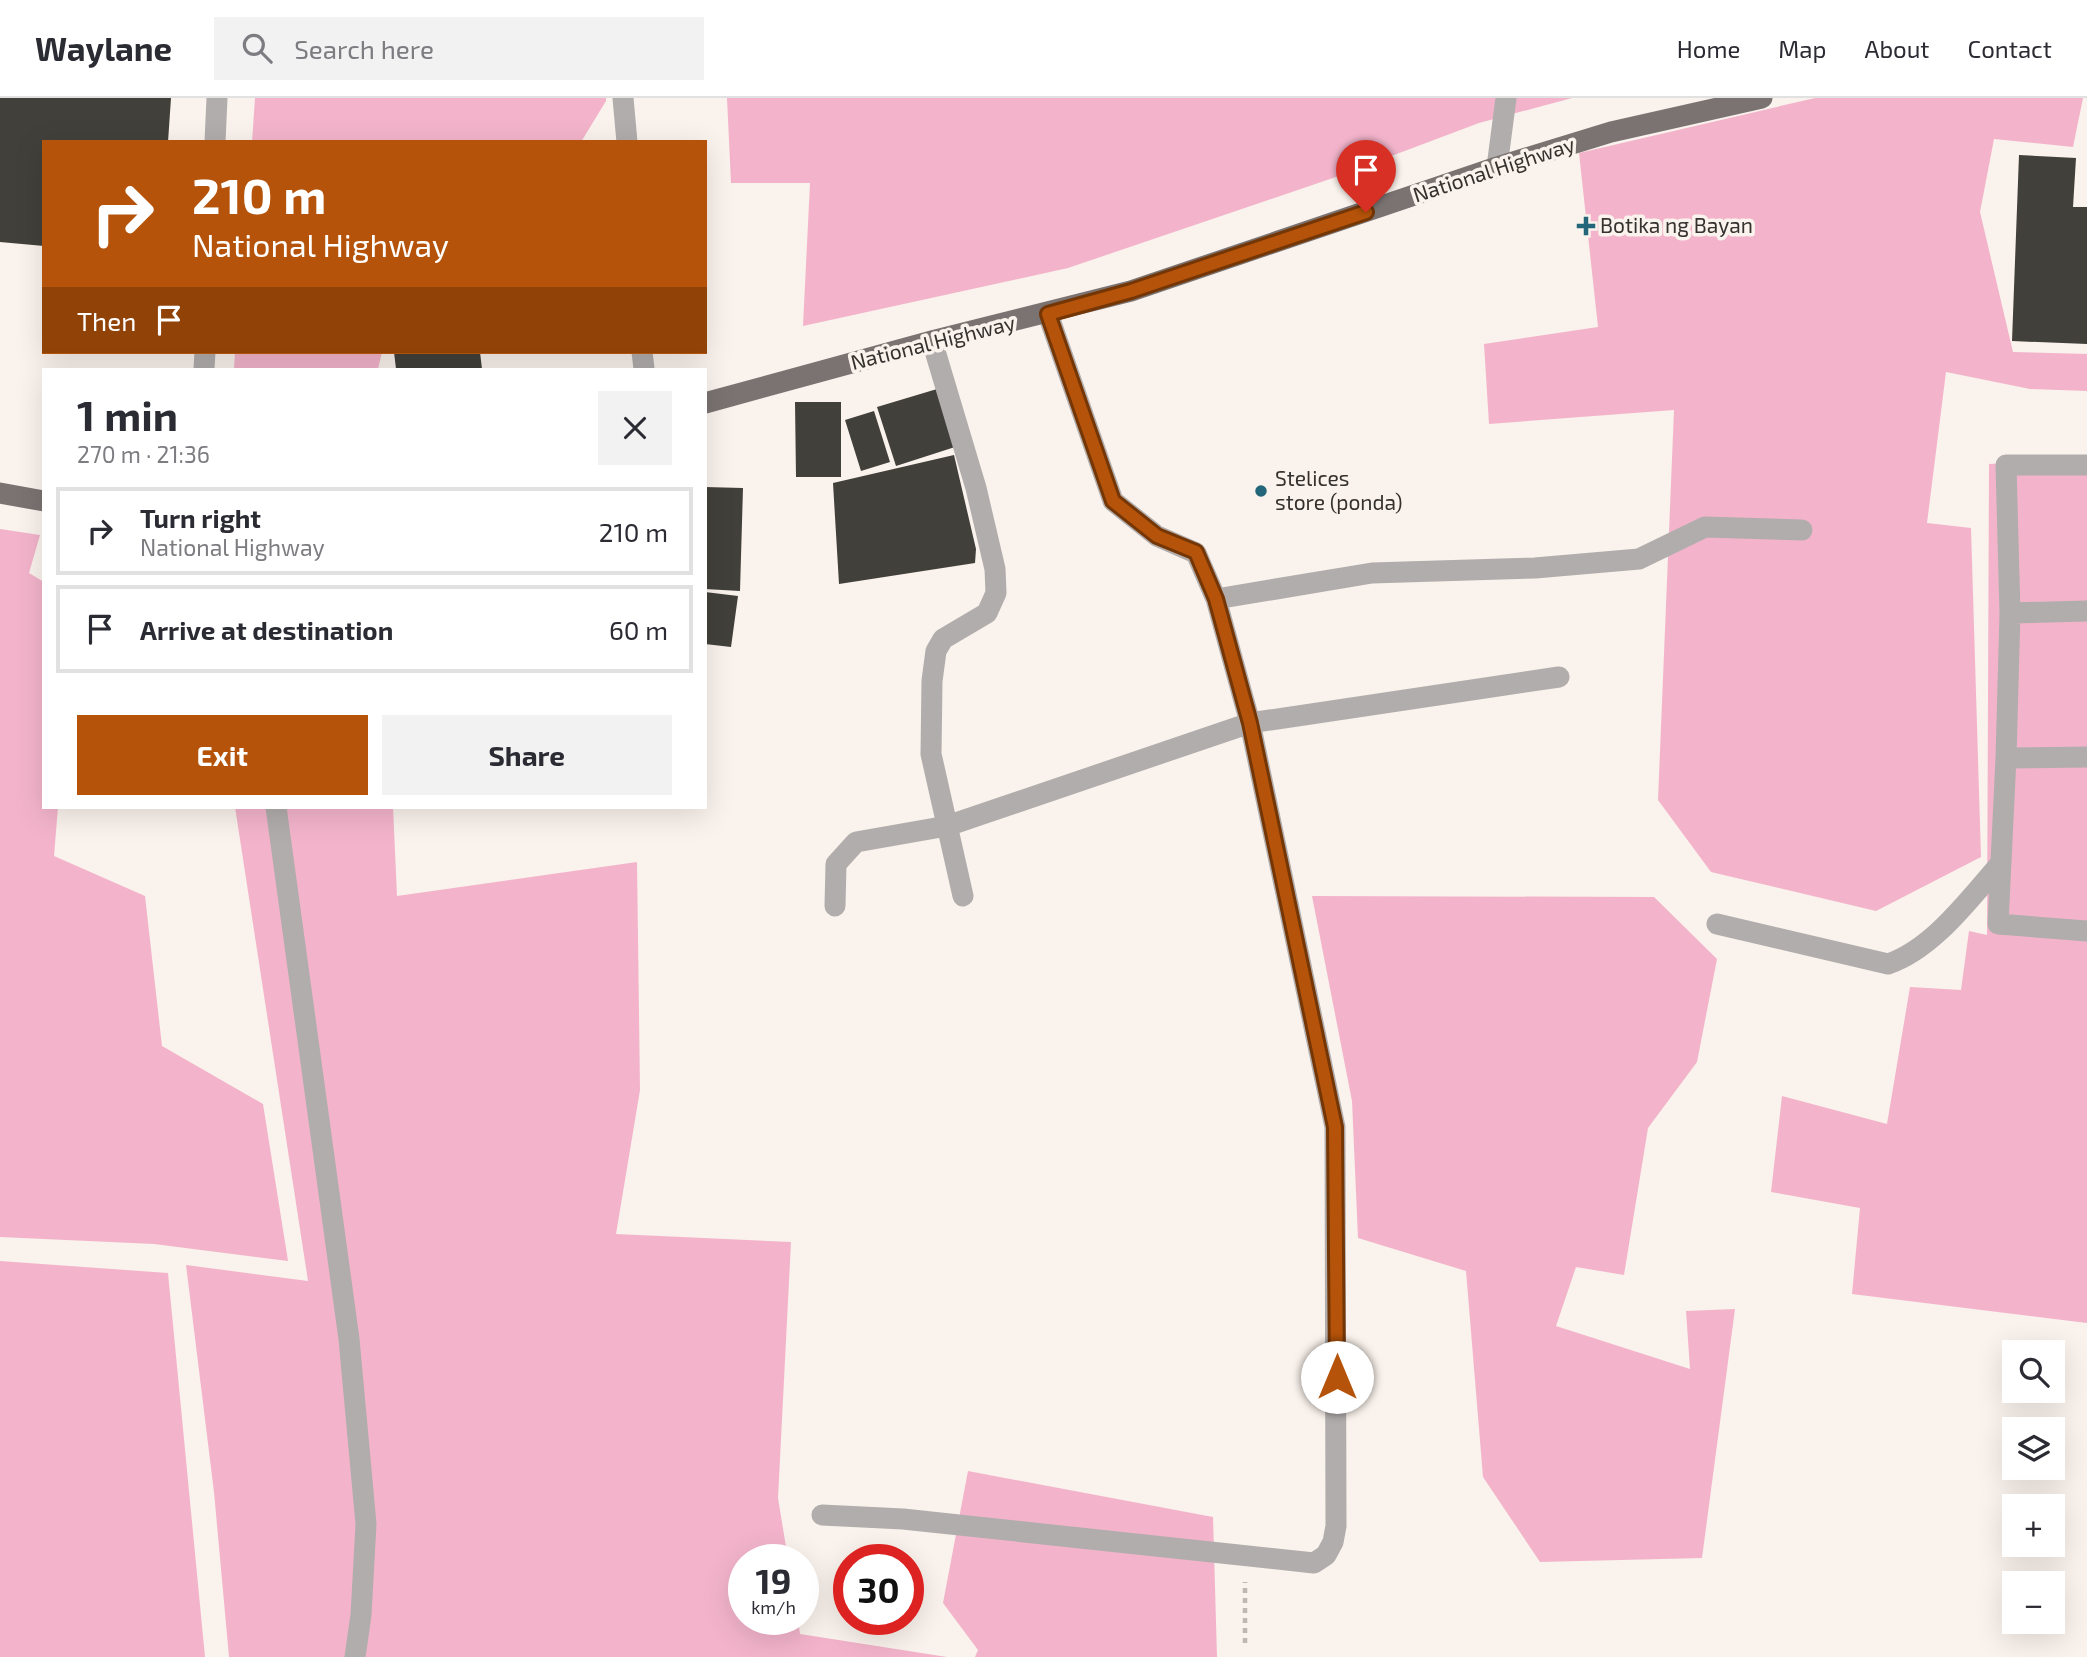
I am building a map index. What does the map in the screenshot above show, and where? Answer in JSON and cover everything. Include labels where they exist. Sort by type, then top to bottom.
[{"type":"main road","name":"National Highway","points":[[707,402],[932,341],[1131,291],[1497,167],[1611,132],[1762,98]]},
{"type":"main road","points":[[0,494],[42,501]]},
{"type":"street","points":[[215,140],[218,98]]},
{"type":"street","points":[[623,98],[626,140]]},
{"type":"street","points":[[1497,167],[1506,98]]},
{"type":"street","points":[[822,1515],[903,1519],[1314,1563],[1325,1555],[1333,1542],[1336,1526],[1337,1446],[1335,1127],[1250,723],[1216,599],[1196,552],[1157,536],[1113,501],[1048,314]]},
{"type":"street","points":[[932,341],[976,488],[995,569],[996,593],[987,613],[943,639],[936,651],[932,681],[931,754],[963,896]]},
{"type":"street","points":[[2087,465],[2006,465],[2010,613],[1998,924],[2087,931]]},
{"type":"street","points":[[1216,599],[1372,573],[1535,568],[1639,559],[1705,527],[1802,530]]},
{"type":"street","points":[[2010,613],[2087,611]]},
{"type":"street","points":[[835,906],[836,864],[856,842],[947,826],[1250,723],[1559,677]]},
{"type":"street","points":[[2006,758],[2087,757]]},
{"type":"street","points":[[276,809],[349,1339],[366,1524],[361,1615],[355,1657]]},
{"type":"street","points":[[1717,924],[1888,964],[1907,958],[1927,941],[2001,863]]},
{"type":"path","points":[[1244,1557],[1245,1643]]},
{"type":"shaded area","points":[[255,98],[606,98],[582,140],[252,140]]},
{"type":"shaded area","points":[[727,98],[1572,98],[1479,123],[1333,178],[1068,268],[803,326],[810,183],[731,183]]},
{"type":"shaded area","points":[[1815,98],[2083,98],[2073,147],[1994,139],[1980,212],[2013,352],[2087,354],[2087,391],[2030,389],[1946,372],[1927,523],[1971,528],[1981,857],[1876,911],[1711,872],[1658,800],[1674,410],[1489,424],[1484,344],[1598,327],[1579,153]]},
{"type":"shaded area","points":[[235,354],[382,354],[378,368],[234,368]]},
{"type":"shaded area","points":[[2087,458],[2087,1323],[1852,1294],[1860,1208],[1771,1192],[1782,1096],[1887,1124],[1910,987],[1961,990],[1969,931],[1987,935],[1989,464]]},
{"type":"shaded area","points":[[0,529],[40,535],[29,573],[42,581],[42,809],[58,809],[54,856],[145,896],[162,1046],[263,1104],[288,1261],[154,1244],[0,1237]]},
{"type":"shaded area","points":[[235,809],[393,809],[397,896],[637,862],[640,1090],[616,1234],[791,1242],[778,1498],[786,1544],[728,1544],[728,1635],[806,1635],[947,1657],[229,1657],[214,1492],[186,1265],[308,1281]]},
{"type":"shaded area","points":[[1312,896],[1654,897],[1717,959],[1697,1062],[1648,1128],[1624,1275],[1576,1267],[1556,1326],[1690,1369],[1686,1311],[1735,1309],[1702,1558],[1540,1562],[1483,1477],[1466,1271],[1358,1238],[1352,1101]]},
{"type":"shaded area","points":[[0,1261],[168,1273],[205,1657],[0,1657]]},
{"type":"shaded area","points":[[968,1471],[1213,1517],[1217,1657],[975,1657],[978,1650],[943,1603]]},
{"type":"building","points":[[0,98],[171,98],[168,140],[42,140],[42,246],[0,242]]},
{"type":"building","points":[[2019,155],[2076,158],[2073,207],[2087,207],[2087,344],[2012,341]]},
{"type":"building","points":[[394,354],[480,354],[482,368],[396,368]]},
{"type":"building","points":[[937,389],[955,447],[896,466],[877,407]]},
{"type":"building","points":[[795,402],[841,402],[841,477],[796,477]]},
{"type":"building","points":[[874,411],[890,462],[861,471],[845,420]]},
{"type":"building","points":[[954,455],[976,549],[975,563],[839,584],[833,483]]},
{"type":"building","points":[[707,487],[743,488],[740,591],[707,589]]},
{"type":"building","points":[[707,592],[738,596],[731,647],[707,644]]},
{"type":"place","name":"Botika ng Bayan","points":[[1586,226]]},
{"type":"place","name":"Stelices store (ponda)","points":[[1261,491]]},
{"type":"route","points":[[1337,1377],[1335,1127],[1250,723],[1216,599],[1196,552],[1157,536],[1113,501],[1048,314],[1131,291],[1366,212]]}]
